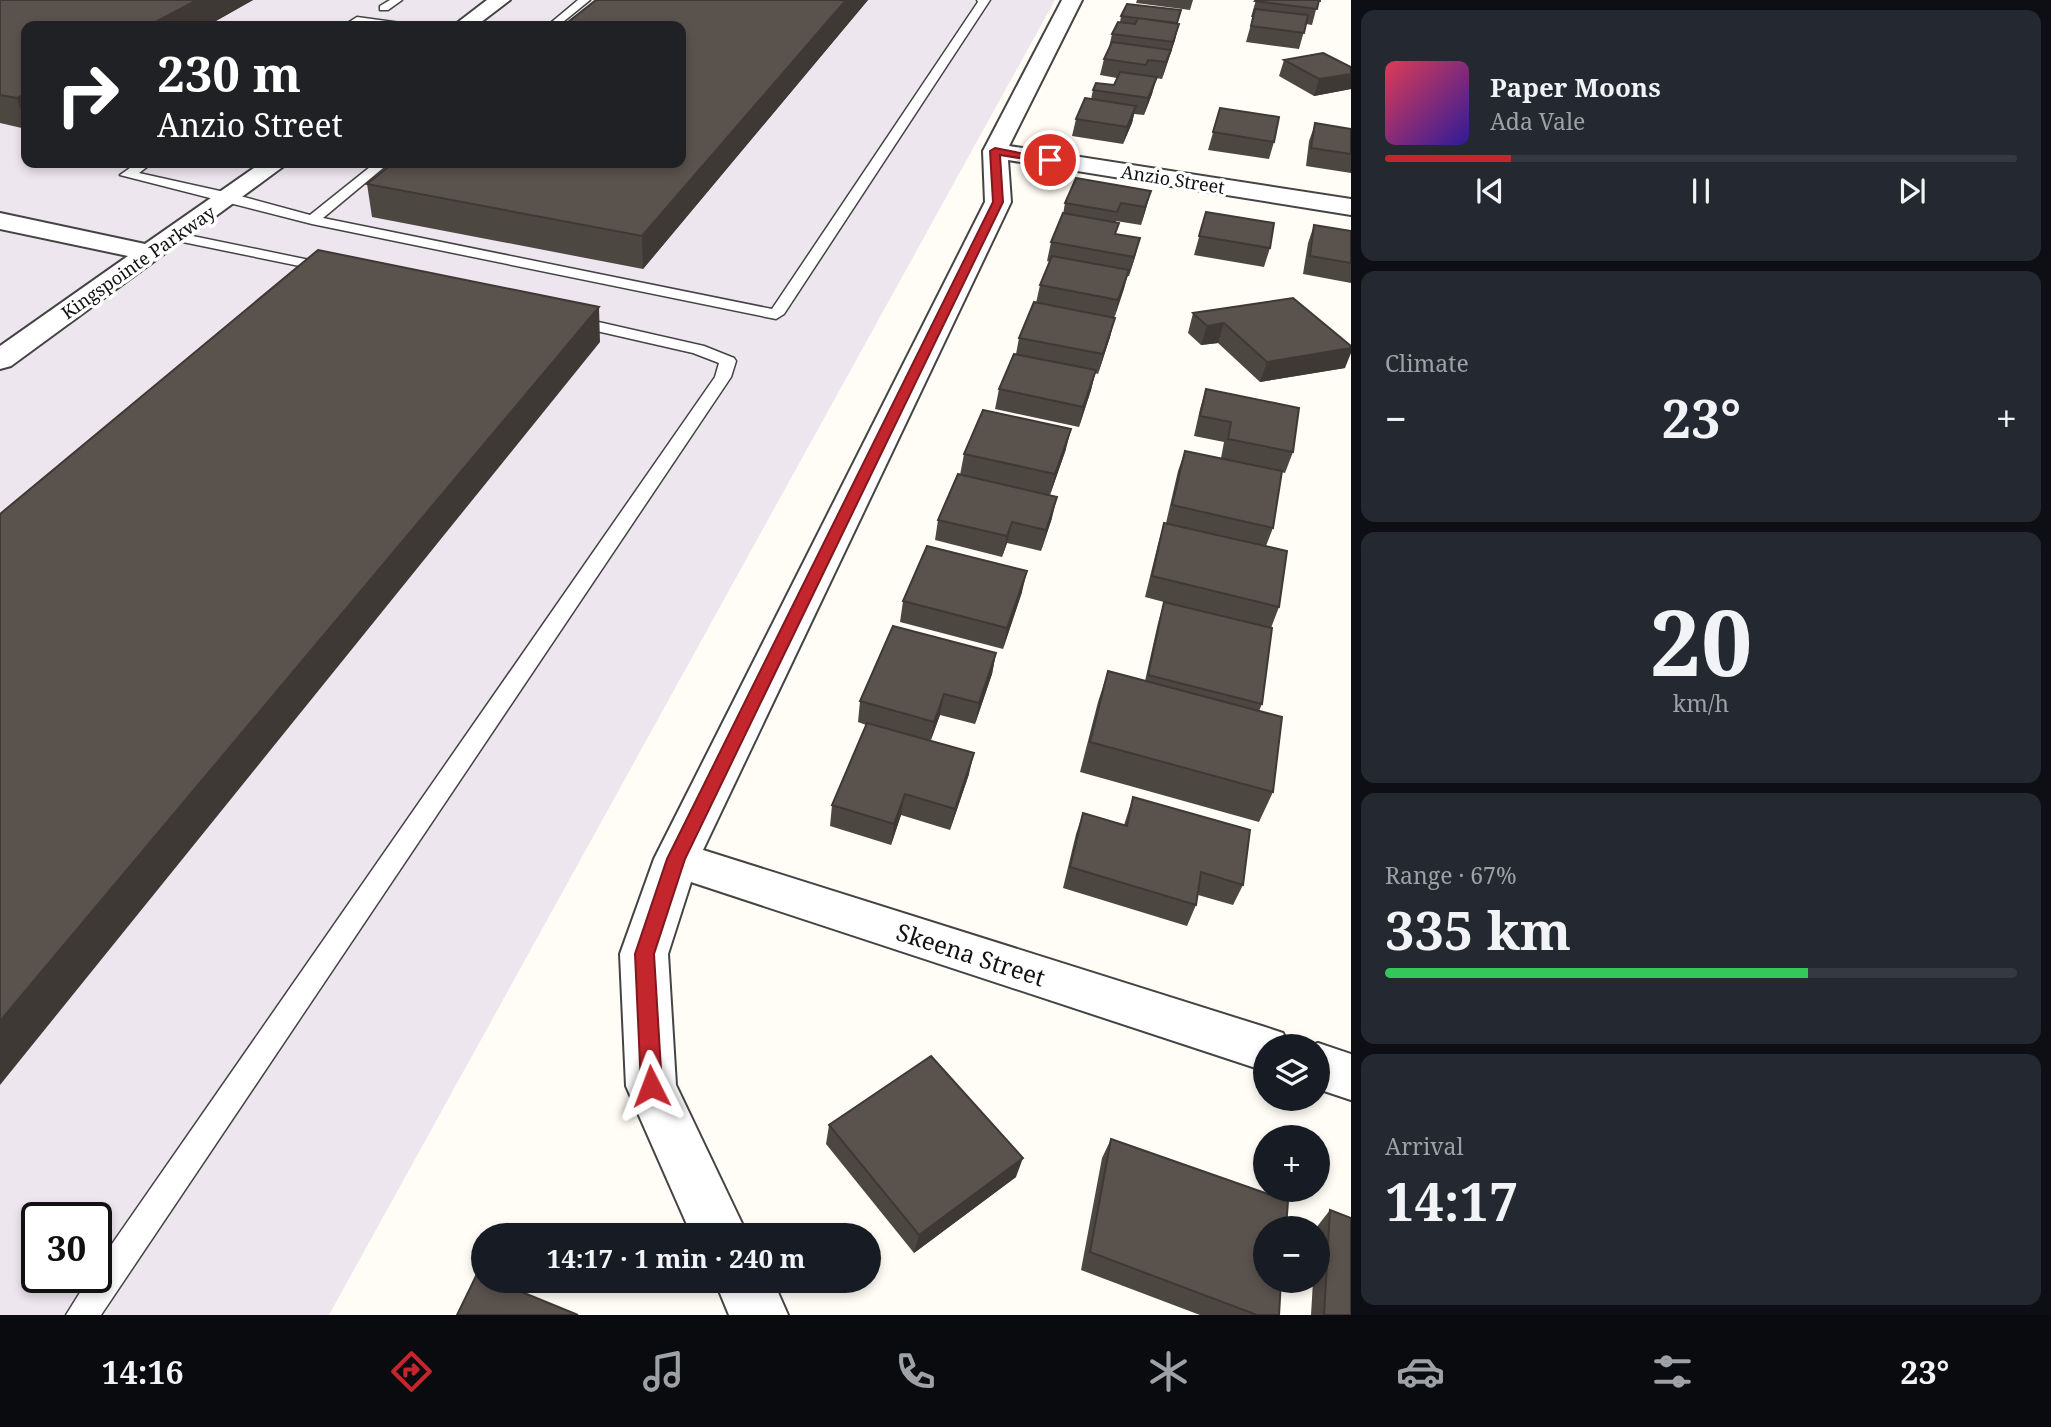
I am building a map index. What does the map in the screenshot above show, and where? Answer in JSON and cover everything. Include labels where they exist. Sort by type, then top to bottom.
[{"type":"street","points":[[470,21],[500,0]]},
{"type":"street","points":[[715,1223],[651,1086],[644,954],[676,859],[998,202],[995,151],[1072,0]]},
{"type":"street","name":"Anzio Street","points":[[995,151],[1351,207]]},
{"type":"street","name":"Kingspointe Parkway","points":[[0,360],[269,168]]},
{"type":"street","points":[[0,221],[149,253]]},
{"type":"street","name":"Skeena Street","points":[[676,859],[1253,1045]]},
{"type":"street","points":[[1330,1070],[1351,1077]]},
{"type":"street","points":[[749,1293],[759,1315]]},
{"type":"lane","points":[[384,8],[397,0]]},
{"type":"lane","points":[[558,21],[585,0]]},
{"type":"lane","points":[[138,168],[127,175],[229,197],[312,220],[776,314],[985,0],[982,0]]},
{"type":"lane","points":[[312,220],[377,168]]},
{"type":"lane","points":[[173,236],[349,273]]},
{"type":"lane","points":[[82,1315],[723,377],[728,361],[698,349],[551,317]]},
{"type":"shaded area","points":[[0,0],[1055,0],[329,1315],[0,1315]]},
{"type":"building","points":[[0,0],[197,0],[157,21],[21,21],[21,96],[17,98],[0,95]]},
{"type":"building","points":[[596,0],[846,0],[642,236],[367,184],[387,168],[686,168],[686,21],[569,21]]},
{"type":"building","points":[[1256,0],[1319,0],[1317,9]]},
{"type":"building","points":[[1127,4],[1181,10],[1177,23],[1121,16]]},
{"type":"building","points":[[1255,9],[1308,15],[1304,33],[1251,26]]},
{"type":"building","points":[[1138,18],[1179,24],[1173,42],[1112,34],[1118,22],[1135,24]]},
{"type":"building","points":[[1112,42],[1171,50],[1166,62],[1148,60],[1146,65],[1104,59]]},
{"type":"building","points":[[1323,53],[1351,67],[1351,74],[1319,79],[1284,60]]},
{"type":"building","points":[[1120,72],[1157,77],[1148,98],[1093,90],[1096,83],[1114,85]]},
{"type":"building","points":[[1085,98],[1136,106],[1127,127],[1076,119]]},
{"type":"building","points":[[1220,108],[1279,117],[1274,142],[1213,132]]},
{"type":"building","points":[[1315,123],[1351,129],[1351,154],[1311,148]]},
{"type":"building","points":[[1076,178],[1151,191],[1145,207],[1121,203],[1117,212],[1065,203]]},
{"type":"building","points":[[1206,212],[1274,223],[1270,248],[1199,236]]},
{"type":"building","points":[[1063,213],[1119,223],[1115,234],[1140,238],[1134,257],[1051,242]]},
{"type":"building","points":[[1314,225],[1351,231],[1351,263],[1310,256]]},
{"type":"building","points":[[318,250],[599,307],[0,1021],[0,514]]},
{"type":"building","points":[[1052,256],[1129,270],[1118,300],[1040,285]]},
{"type":"building","points":[[1293,298],[1351,348],[1267,362],[1224,323],[1207,326],[1193,313]]},
{"type":"building","points":[[1034,302],[1115,318],[1103,354],[1019,338]]},
{"type":"building","points":[[1014,354],[1096,370],[1083,407],[999,389]]},
{"type":"building","points":[[1206,389],[1299,408],[1293,452],[1228,439],[1231,422],[1200,416]]},
{"type":"building","points":[[983,410],[1071,429],[1055,474],[964,454]]},
{"type":"building","points":[[1185,451],[1282,471],[1273,528],[1172,505]]},
{"type":"building","points":[[958,474],[1057,497],[1046,530],[1012,522],[1007,536],[938,520]]},
{"type":"building","points":[[1164,523],[1287,551],[1279,607],[1152,576]]},
{"type":"building","points":[[927,546],[1027,571],[1007,628],[903,601]]},
{"type":"building","points":[[1164,602],[1272,628],[1262,704],[1148,675]]},
{"type":"building","points":[[893,626],[996,653],[979,703],[944,694],[934,722],[860,701]]},
{"type":"building","points":[[1108,671],[1282,717],[1273,792],[1090,742]]},
{"type":"building","points":[[867,723],[974,753],[955,809],[905,794],[894,824],[832,805]]},
{"type":"building","points":[[1133,797],[1250,830],[1243,885],[1201,872],[1196,905],[1070,867],[1083,813],[1127,826]]},
{"type":"building","points":[[931,1056],[1023,1158],[919,1235],[829,1125]]},
{"type":"building","points":[[1111,1139],[1253,1189],[1253,1202],[1288,1202],[1287,1216],[1253,1216],[1253,1293],[1280,1293],[1279,1315],[1257,1315],[1090,1252]]},
{"type":"building","points":[[1330,1210],[1351,1218],[1351,1315],[1324,1315],[1325,1293],[1330,1293]]},
{"type":"building","points":[[471,1286],[471,1293],[524,1293],[578,1315],[457,1315]]},
{"type":"route","points":[[651,1086],[644,954],[676,859],[998,202],[995,151],[1050,160]]}]
